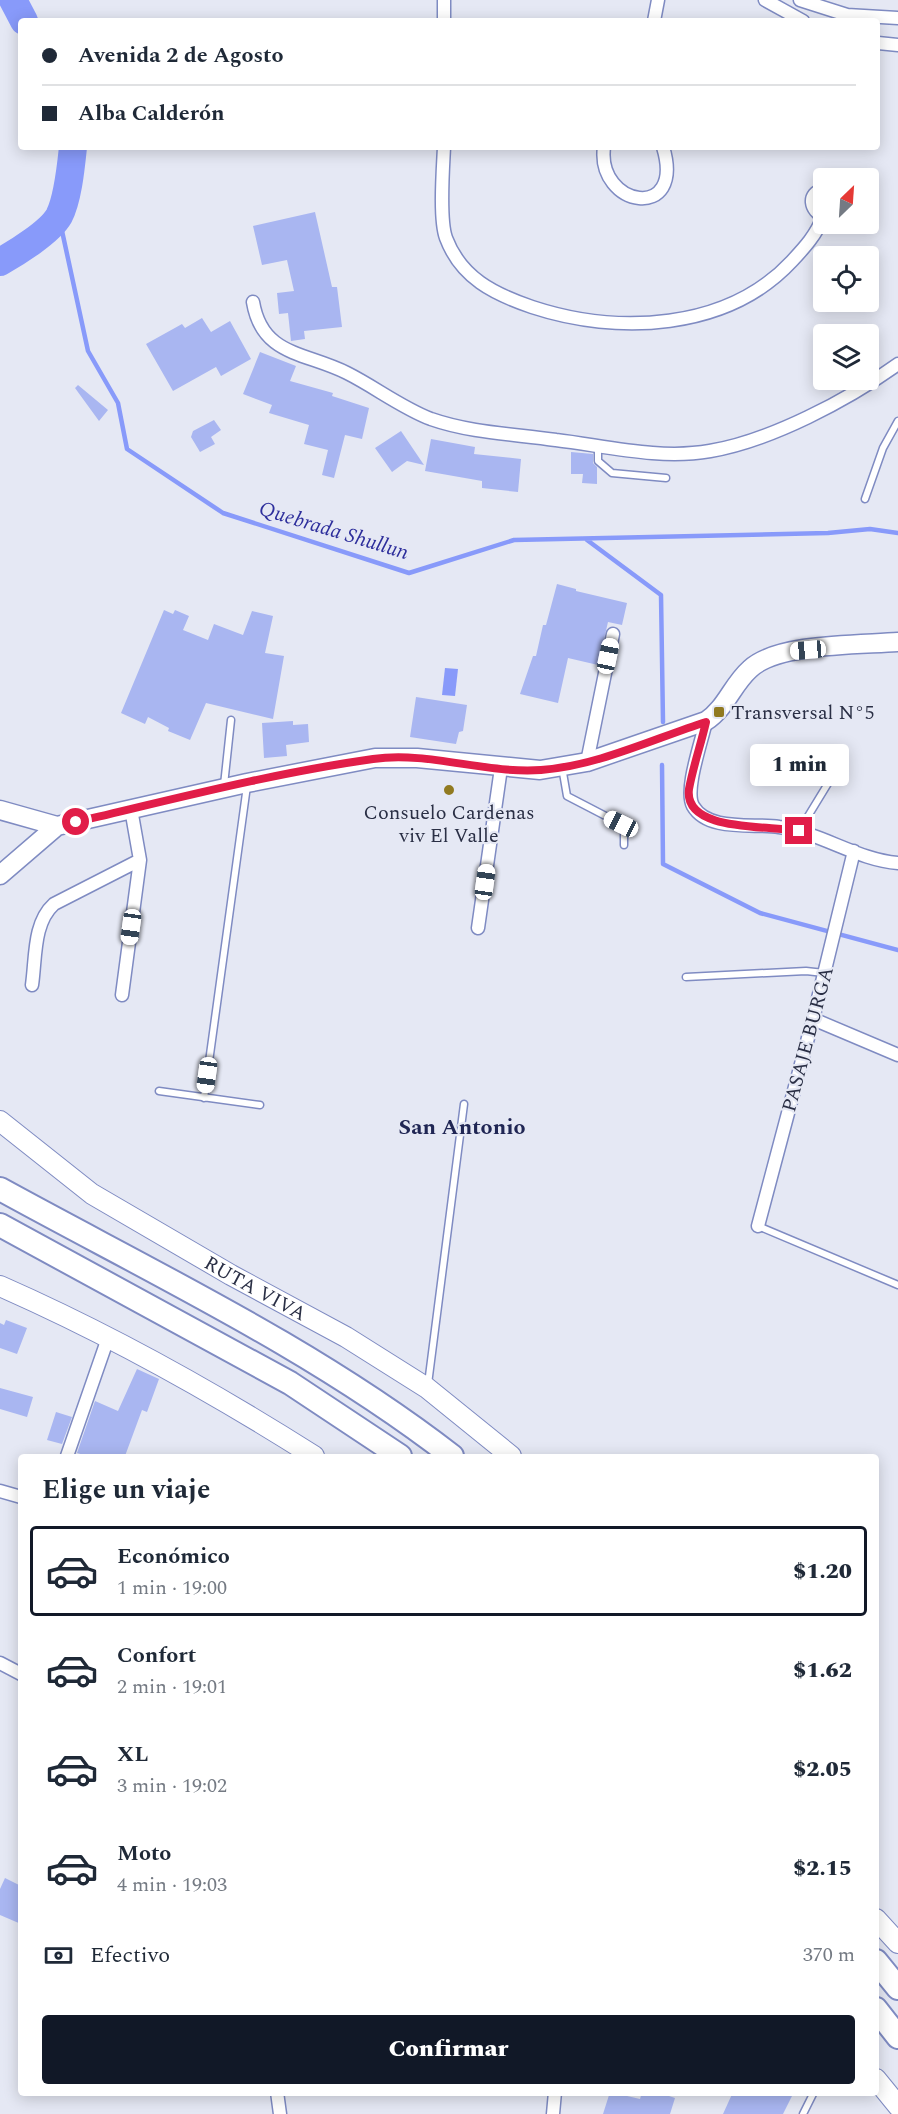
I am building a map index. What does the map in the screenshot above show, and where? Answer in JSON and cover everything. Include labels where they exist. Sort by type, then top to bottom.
[{"type":"highway","name":"RUTA VIVA","points":[[0,1189],[309,1358],[399,1416],[449,1454]]},
{"type":"highway","points":[[0,1225],[290,1383],[397,1454]]},
{"type":"highway","points":[[879,1965],[898,1988]]},
{"type":"highway","points":[[879,2013],[898,2037]]},
{"type":"main road","points":[[0,875],[57,826],[223,788],[375,758],[417,758],[540,770],[587,762],[706,722],[719,712],[748,670],[762,658],[786,652],[898,642]]},
{"type":"main road","points":[[0,810],[57,826]]},
{"type":"main road","name":"RUTA VIVA","points":[[0,1121],[92,1194],[231,1275],[346,1337],[427,1388],[509,1454]]},
{"type":"main road","points":[[0,1286],[108,1338],[249,1415],[311,1454]]},
{"type":"main road","points":[[879,1922],[898,1943]]},
{"type":"main road","points":[[879,2083],[898,2106]]},
{"type":"street","points":[[444,0],[444,18]]},
{"type":"street","points":[[655,18],[658,0]]},
{"type":"street","points":[[765,0],[798,18]]},
{"type":"street","points":[[800,0],[847,15],[898,18]]},
{"type":"street","points":[[880,44],[898,45]]},
{"type":"street","points":[[444,150],[445,237],[468,275],[490,291],[560,316],[614,323],[673,321],[715,310],[744,297],[779,275],[807,245],[813,234]]},
{"type":"street","points":[[603,150],[602,157],[609,180],[627,194],[645,200],[657,196],[667,181],[668,161],[664,150]]},
{"type":"street","points":[[253,302],[256,319],[264,334],[277,345],[346,373],[430,419],[466,428],[670,454],[708,452],[742,445],[866,387],[898,364]]},
{"type":"street","points":[[587,762],[613,634]]},
{"type":"street","points":[[706,722],[689,789],[692,804],[705,818],[730,824],[799,831],[854,851],[898,863]]},
{"type":"street","points":[[478,928],[501,768]]},
{"type":"street","points":[[122,995],[140,860],[131,809]]},
{"type":"street","name":"PASAJE BURGA","points":[[758,1226],[825,973],[854,851]]},
{"type":"street","points":[[32,985],[40,926],[44,913],[54,904],[140,860]]},
{"type":"street","points":[[813,1019],[898,1055]]},
{"type":"street","points":[[68,1454],[108,1338]]},
{"type":"street","points":[[0,1491],[18,1496]]},
{"type":"street","points":[[4,1665],[18,1672]]},
{"type":"street","points":[[278,2096],[280,2114]]},
{"type":"street","points":[[553,2114],[555,2096]]},
{"type":"lane","points":[[865,499],[883,448],[898,421]]},
{"type":"lane","points":[[597,445],[598,461],[602,467],[612,473],[666,478]]},
{"type":"lane","points":[[223,788],[231,720]]},
{"type":"lane","points":[[562,766],[567,796],[621,824],[624,831],[624,845]]},
{"type":"lane","points":[[799,831],[836,772]]},
{"type":"lane","points":[[204,1098],[247,783]]},
{"type":"lane","points":[[686,977],[806,971],[825,973]]},
{"type":"lane","points":[[159,1091],[260,1105]]},
{"type":"lane","points":[[427,1388],[464,1104]]},
{"type":"lane","points":[[758,1226],[898,1285]]},
{"type":"lane","points":[[4,1665],[18,1678]]},
{"type":"lane","points":[[803,2114],[812,2096]]},
{"type":"water","points":[[445,668],[458,669],[455,696],[442,695]]},
{"type":"building","points":[[315,212],[332,287],[337,287],[342,327],[304,331],[305,339],[291,341],[288,313],[279,314],[277,293],[294,291],[287,260],[262,265],[253,226]]},
{"type":"building","points":[[202,318],[211,332],[230,321],[251,359],[221,376],[216,367],[173,391],[146,344],[182,324],[185,328]]},
{"type":"building","points":[[260,352],[296,366],[290,381],[333,393],[332,396],[369,408],[362,439],[345,435],[334,478],[322,475],[328,450],[304,444],[309,425],[269,413],[272,405],[243,394]]},
{"type":"building","points":[[78,385],[108,410],[99,421],[75,388]]},
{"type":"building","points":[[214,420],[221,430],[211,437],[215,444],[200,452],[191,437],[193,431]]},
{"type":"building","points":[[401,431],[424,465],[407,461],[392,472],[375,448]]},
{"type":"building","points":[[431,439],[475,447],[474,454],[521,459],[518,492],[482,488],[482,481],[425,471]]},
{"type":"building","points":[[571,452],[593,454],[593,463],[597,467],[597,484],[582,483],[583,474],[571,474]]},
{"type":"building","points":[[557,584],[627,603],[622,625],[608,622],[598,665],[568,658],[558,703],[520,694],[533,656],[536,656],[543,625],[546,625]]},
{"type":"building","points":[[164,610],[173,614],[175,610],[189,616],[183,630],[208,640],[214,624],[243,635],[252,611],[273,616],[265,653],[284,656],[273,719],[206,703],[190,740],[168,731],[169,728],[148,717],[145,724],[121,713]]},
{"type":"building","points":[[416,697],[467,705],[463,731],[459,732],[456,744],[410,737]]},
{"type":"building","points":[[293,721],[293,725],[308,724],[309,742],[286,745],[287,756],[264,758],[262,723]]},
{"type":"building","points":[[6,1320],[27,1328],[17,1354],[0,1348],[0,1323],[4,1325]]},
{"type":"building","points":[[137,1369],[159,1379],[147,1412],[142,1410],[126,1454],[77,1453],[95,1401],[118,1411]]},
{"type":"building","points":[[0,1388],[33,1397],[27,1417],[0,1409]]},
{"type":"building","points":[[56,1412],[72,1417],[62,1444],[47,1440]]},
{"type":"building","points":[[5,1878],[18,1884],[18,1923],[0,1915],[0,1889]]},
{"type":"building","points":[[609,2096],[640,2099],[641,2096],[675,2098],[670,2114],[603,2114]]},
{"type":"building","points":[[731,2096],[792,2096],[783,2114],[723,2114]]},
{"type":"waterway","points":[[13,0],[22,18]]},
{"type":"waterway","name":"Quebrada Shullun","points":[[0,262],[41,235],[59,216],[67,192],[73,150]]},
{"type":"waterway","name":"Quebrada Shullun","points":[[59,217],[88,351],[118,403],[127,449],[223,513],[409,573],[514,540],[828,533],[870,529],[898,533]]},
{"type":"waterway","points":[[587,540],[661,595],[663,722]]},
{"type":"waterway","points":[[662,765],[663,864],[760,913],[898,950]]},
{"type":"place","name":"Transversal N°5","points":[[719,712]]},
{"type":"place","name":"Consuelo Cardenas viv El Valle","points":[[449,790]]},
{"type":"district","name":"San Antonio","points":[[462,1126]]},
{"type":"route","points":[[76,822],[247,783],[375,758],[417,758],[540,770],[587,762],[706,722],[689,789],[689,796],[697,812],[705,818],[730,824],[779,827],[799,831]]}]
